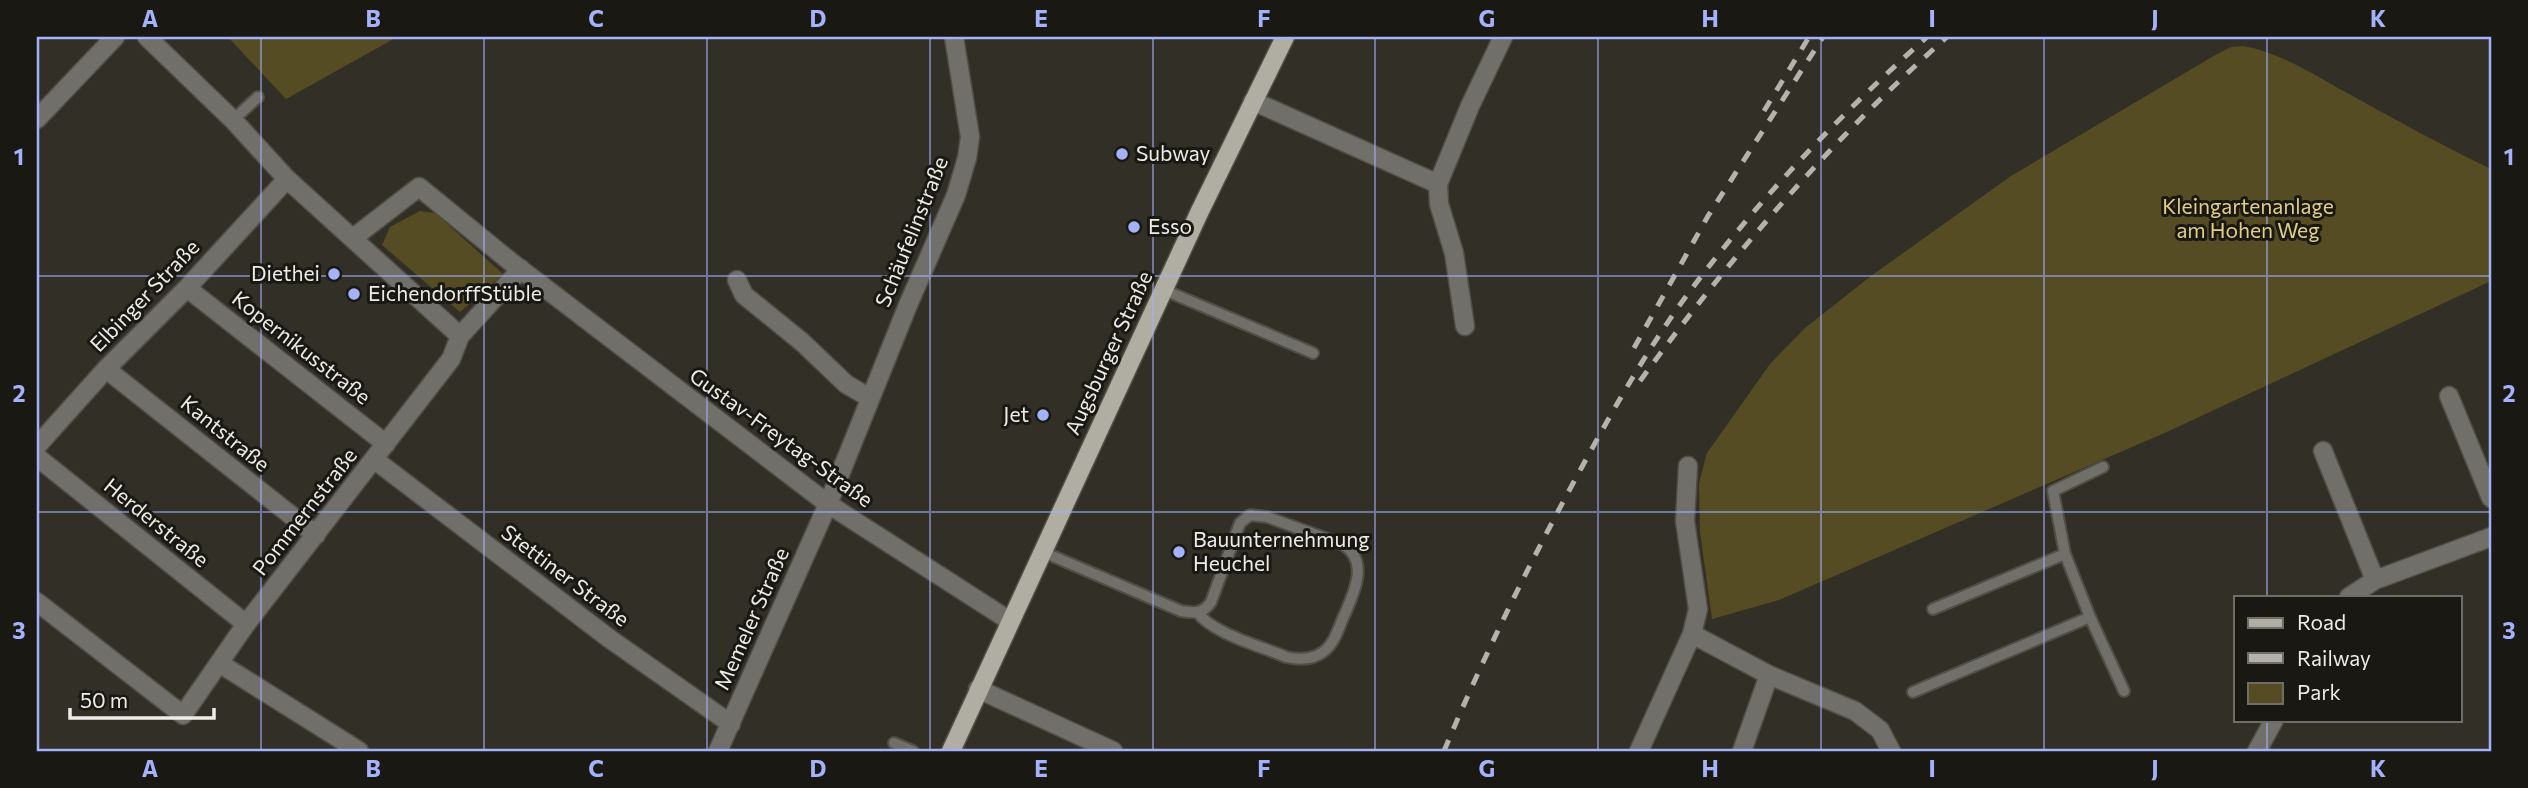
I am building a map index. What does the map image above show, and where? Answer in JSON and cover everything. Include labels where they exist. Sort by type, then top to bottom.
[{"type":"main road","name":"Augsburger Straße","points":[[951,751],[1164,290],[1285,37]]},
{"type":"street","points":[[37,119],[115,37]]},
{"type":"street","points":[[148,37],[233,120],[287,179],[460,336]]},
{"type":"street","name":"Schäufelinstraße","points":[[828,505],[956,195],[967,158],[970,137],[954,37]]},
{"type":"street","points":[[1465,326],[1454,253],[1439,204],[1438,184],[1470,106],[1503,37]]},
{"type":"street","points":[[1253,101],[1438,184]]},
{"type":"street","name":"Elbinger Straße","points":[[37,446],[106,369],[187,288],[287,179]]},
{"type":"street","name":"Gustav-Freytag-Straße","points":[[353,238],[419,187],[828,505],[1010,621]]},
{"type":"street","name":"Pommernstraße","points":[[37,602],[183,715],[246,624],[451,359],[460,336],[528,274]]},
{"type":"street","points":[[737,280],[744,295],[802,342],[846,384],[870,398]]},
{"type":"street","name":"Kopernikusstraße","points":[[187,288],[386,444]]},
{"type":"street","name":"Kantstraße","points":[[106,369],[316,536]]},
{"type":"street","points":[[2449,396],[2491,499]]},
{"type":"street","points":[[2323,451],[2375,580]]},
{"type":"street","name":"Herderstraße","points":[[37,457],[246,624]]},
{"type":"street","name":"Stettiner Straße","points":[[375,460],[610,639],[731,724]]},
{"type":"street","points":[[1639,751],[1692,634],[1698,609],[1685,521],[1688,466]]},
{"type":"street","name":"Memeler Straße","points":[[718,751],[828,505]]},
{"type":"street","points":[[2351,596],[2375,580],[2491,537]]},
{"type":"street","points":[[1692,634],[1769,676],[1856,710],[1880,730],[1891,751]]},
{"type":"street","points":[[219,663],[359,751]]},
{"type":"street","points":[[1742,751],[1769,676]]},
{"type":"street","points":[[978,689],[1113,751]]},
{"type":"street","points":[[2257,751],[2273,722]]},
{"type":"lane","points":[[233,120],[258,97]]},
{"type":"lane","points":[[1164,290],[1313,352]]},
{"type":"lane","points":[[2103,467],[2053,491],[2065,554],[2124,691]]},
{"type":"lane","points":[[1043,552],[1181,611],[1197,612],[1201,612],[1210,602],[1240,523],[1250,515],[1267,517],[1342,544],[1349,548],[1356,559],[1358,576],[1350,603],[1331,644],[1316,656],[1297,659],[1286,657],[1216,628],[1197,612]]},
{"type":"lane","points":[[1933,609],[2065,554]]},
{"type":"lane","points":[[1913,692],[2090,617]]},
{"type":"lane","points":[[894,743],[913,751]]},
{"type":"green space","points":[[228,37],[397,37],[286,99]]},
{"type":"green space","name":"Kleingartenanlage am Hohen Weg","points":[[2243,46],[2298,65],[2491,169],[2491,281],[2169,431],[1779,600],[1712,619],[1700,532],[1699,483],[1707,453],[1770,364],[1805,328],[1871,276],[2011,176],[2217,54],[2231,47]]},
{"type":"green space","points":[[420,211],[435,213],[503,274],[460,312],[382,245],[390,227]]},
{"type":"railway","points":[[1764,111],[1809,37]]},
{"type":"railway","points":[[1634,348],[1708,216],[1823,37]]},
{"type":"railway","points":[[1444,751],[1493,642],[1546,535],[1617,404],[1666,325],[1707,269],[1765,199],[1860,99],[1927,37]]},
{"type":"railway","points":[[1640,381],[1710,289],[1784,200],[1863,116],[1947,37]]},
{"type":"place","name":"Subway","points":[[1122,154]]},
{"type":"place","name":"Esso","points":[[1134,227]]},
{"type":"place","name":"Diethei","points":[[334,274]]},
{"type":"place","name":"EichendorffStüble","points":[[354,294]]},
{"type":"place","name":"Jet","points":[[1043,415]]},
{"type":"place","name":"Bauunternehmung Heuchel","points":[[1179,552]]}]
